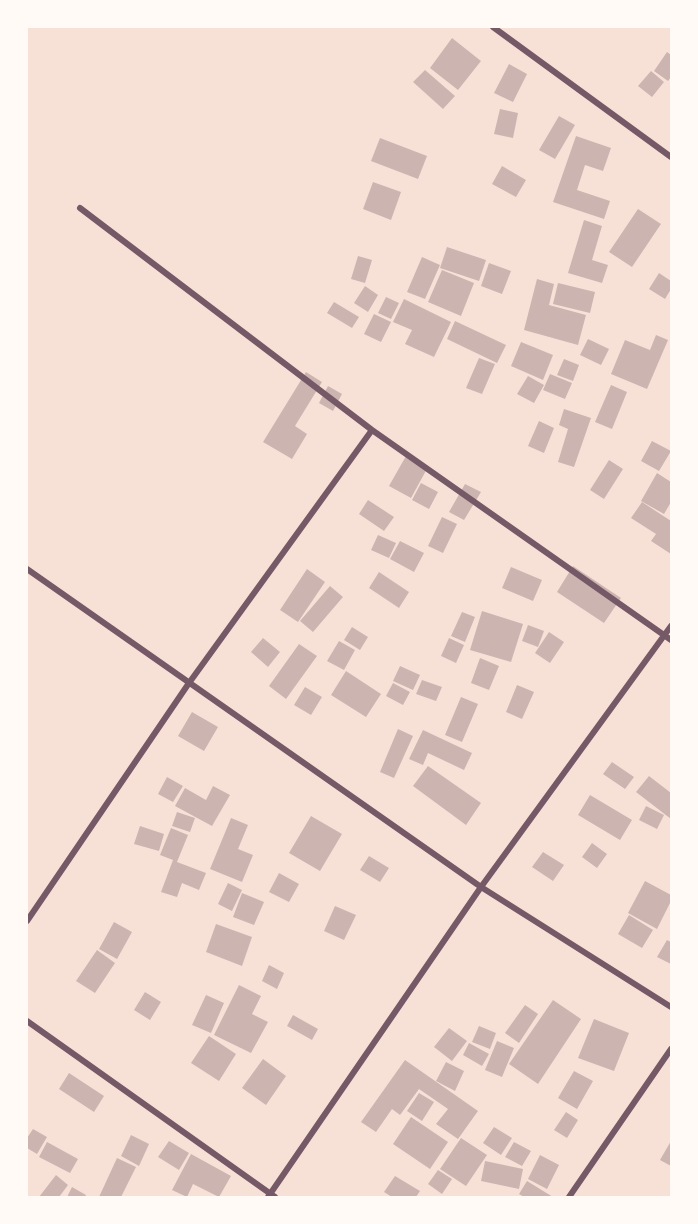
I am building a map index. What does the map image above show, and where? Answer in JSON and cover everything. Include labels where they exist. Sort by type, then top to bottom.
[{"type":"street","points":[[493,27],[671,157]]},
{"type":"street","points":[[80,208],[372,430],[668,638]]},
{"type":"street","points":[[27,921],[189,683],[372,430]]},
{"type":"street","points":[[27,569],[481,887],[671,1007]]},
{"type":"street","points":[[27,1021],[271,1196],[481,887],[668,638],[671,626]]},
{"type":"street","points":[[569,1197],[671,1049]]},
{"type":"building","points":[[452,38],[481,61],[458,90],[430,68]]},
{"type":"building","points":[[667,52],[671,55],[671,77],[668,81],[654,71]]},
{"type":"building","points":[[509,64],[527,74],[513,102],[494,93]]},
{"type":"building","points":[[425,70],[455,96],[443,109],[413,82]]},
{"type":"building","points":[[651,71],[664,82],[652,97],[638,86]]},
{"type":"building","points":[[500,109],[518,113],[513,138],[494,134]]},
{"type":"building","points":[[559,116],[575,125],[555,159],[539,150]]},
{"type":"building","points":[[576,136],[611,148],[603,171],[585,165],[577,190],[610,201],[604,219],[553,202]]},
{"type":"building","points":[[380,138],[427,156],[418,179],[371,161]]},
{"type":"building","points":[[502,166],[526,180],[516,197],[492,184]]},
{"type":"building","points":[[373,182],[401,192],[391,220],[363,209]]},
{"type":"building","points":[[638,209],[661,224],[632,267],[609,252]]},
{"type":"building","points":[[584,220],[602,226],[592,260],[608,265],[602,283],[568,273]]},
{"type":"building","points":[[447,247],[486,260],[479,281],[440,268]]},
{"type":"building","points":[[358,256],[372,260],[365,283],[351,279]]},
{"type":"building","points":[[422,257],[440,265],[425,299],[407,292]]},
{"type":"building","points":[[489,263],[511,271],[502,294],[481,286]]},
{"type":"building","points":[[442,270],[474,283],[461,316],[428,302]]},
{"type":"building","points":[[659,273],[671,281],[671,289],[665,299],[649,289]]},
{"type":"building","points":[[537,279],[554,284],[549,305],[586,315],[578,345],[524,330]]},
{"type":"building","points":[[558,283],[595,292],[590,313],[553,304]]},
{"type":"building","points":[[365,286],[378,295],[368,312],[354,303]]},
{"type":"building","points":[[386,297],[399,303],[391,319],[378,313]]},
{"type":"building","points":[[404,299],[451,322],[434,357],[405,344],[412,330],[393,322]]},
{"type":"building","points":[[334,302],[359,317],[352,328],[327,313]]},
{"type":"building","points":[[374,314],[391,322],[381,342],[364,334]]},
{"type":"building","points":[[455,321],[506,345],[497,363],[447,339]]},
{"type":"building","points":[[656,335],[668,340],[647,389],[611,374],[625,340],[650,350]]},
{"type":"building","points":[[588,339],[609,349],[601,365],[580,355]]},
{"type":"building","points":[[521,342],[553,355],[543,380],[511,366]]},
{"type":"building","points":[[479,358],[495,364],[482,394],[466,388]]},
{"type":"building","points":[[564,359],[579,365],[573,381],[557,375]]},
{"type":"building","points":[[306,372],[322,382],[295,426],[307,434],[292,459],[263,442]]},
{"type":"building","points":[[550,374],[572,383],[565,399],[543,390]]},
{"type":"building","points":[[528,376],[544,385],[534,403],[517,394]]},
{"type":"building","points":[[611,385],[627,392],[612,429],[595,422]]},
{"type":"building","points":[[328,386],[342,394],[333,411],[319,403]]},
{"type":"building","points":[[564,409],[591,418],[574,467],[558,462],[568,429],[559,425]]},
{"type":"building","points":[[539,421],[554,428],[544,453],[528,446]]},
{"type":"building","points":[[652,441],[671,451],[659,471],[641,461]]},
{"type":"building","points":[[406,456],[428,467],[411,498],[389,486]]},
{"type":"building","points":[[609,460],[623,469],[604,499],[590,490]]},
{"type":"building","points":[[657,473],[671,482],[671,502],[664,514],[641,501]]},
{"type":"building","points":[[421,483],[438,492],[429,509],[412,500]]},
{"type":"building","points":[[465,484],[481,492],[464,520],[449,512]]},
{"type":"building","points":[[368,500],[394,517],[384,531],[359,514]]},
{"type":"building","points":[[642,502],[671,521],[671,554],[651,541],[656,534],[631,518]]},
{"type":"building","points":[[442,517],[457,524],[443,553],[428,546]]},
{"type":"building","points":[[378,535],[396,543],[389,558],[371,550]]},
{"type":"building","points":[[400,541],[424,553],[414,572],[390,559]]},
{"type":"building","points":[[573,566],[621,598],[604,623],[557,592]]},
{"type":"building","points":[[511,567],[542,580],[533,601],[502,588]]},
{"type":"building","points":[[307,569],[325,582],[298,622],[280,610]]},
{"type":"building","points":[[379,572],[409,592],[399,608],[369,588]]},
{"type":"building","points":[[330,586],[343,597],[313,632],[300,621]]},
{"type":"building","points":[[482,611],[523,624],[511,662],[470,650]]},
{"type":"building","points":[[462,612],[475,617],[465,642],[451,636]]},
{"type":"building","points":[[528,625],[544,631],[538,647],[522,641]]},
{"type":"building","points":[[352,627],[368,637],[360,650],[344,640]]},
{"type":"building","points":[[549,632],[564,642],[550,663],[535,653]]},
{"type":"building","points":[[263,638],[280,652],[268,667],[251,652]]},
{"type":"building","points":[[449,638],[464,645],[456,663],[441,656]]},
{"type":"building","points":[[339,641],[355,650],[344,670],[327,661]]},
{"type":"building","points":[[299,644],[317,656],[286,699],[269,686]]},
{"type":"building","points":[[480,658],[499,666],[489,690],[471,683]]},
{"type":"building","points":[[400,666],[420,675],[413,690],[393,681]]},
{"type":"building","points":[[346,671],[381,694],[366,717],[331,695]]},
{"type":"building","points":[[422,680],[442,687],[436,701],[416,694]]},
{"type":"building","points":[[393,683],[410,692],[403,705],[386,696]]},
{"type":"building","points":[[517,685],[534,692],[522,719],[506,712]]},
{"type":"building","points":[[305,687],[322,697],[311,715],[294,705]]},
{"type":"building","points":[[461,697],[478,704],[462,742],[445,735]]},
{"type":"building","points":[[192,712],[218,727],[204,751],[178,736]]},
{"type":"building","points":[[398,729],[413,736],[394,778],[380,772]]},
{"type":"building","points":[[423,730],[472,753],[464,770],[428,753],[423,765],[409,759]]},
{"type":"building","points":[[612,762],[634,777],[625,789],[603,774]]},
{"type":"building","points":[[428,766],[481,803],[466,825],[413,786]]},
{"type":"building","points":[[649,776],[671,793],[671,819],[636,792]]},
{"type":"building","points":[[167,777],[183,786],[173,802],[158,794]]},
{"type":"building","points":[[213,786],[230,795],[212,826],[175,806],[185,788],[206,800]]},
{"type":"building","points":[[590,795],[632,820],[620,840],[578,815]]},
{"type":"building","points":[[646,806],[664,815],[657,829],[639,820]]},
{"type":"building","points":[[177,812],[195,818],[190,832],[172,826]]},
{"type":"building","points":[[311,816],[342,834],[320,871],[289,853]]},
{"type":"building","points":[[231,818],[248,825],[238,849],[253,855],[242,882],[210,869]]},
{"type":"building","points":[[140,826],[164,834],[159,851],[134,844]]},
{"type":"building","points":[[171,828],[188,835],[177,862],[206,873],[199,890],[182,883],[177,897],[161,892],[173,860],[160,855]]},
{"type":"building","points":[[592,843],[607,854],[597,868],[582,857]]},
{"type":"building","points":[[543,852],[564,865],[553,881],[532,867]]},
{"type":"building","points":[[369,856],[389,868],[380,882],[360,870]]},
{"type":"building","points":[[279,873],[299,884],[289,902],[269,892]]},
{"type":"building","points":[[645,881],[671,895],[671,901],[657,929],[628,913]]},
{"type":"building","points":[[228,883],[242,890],[232,911],[218,904]]},
{"type":"building","points":[[242,893],[264,902],[254,925],[233,917]]},
{"type":"building","points":[[335,906],[356,915],[344,940],[324,931]]},
{"type":"building","points":[[629,915],[653,930],[642,948],[618,934]]},
{"type":"building","points":[[114,922],[132,932],[117,959],[99,949]]},
{"type":"building","points":[[216,924],[252,937],[242,966],[206,952]]},
{"type":"building","points":[[667,940],[671,942],[671,964],[657,957]]},
{"type":"building","points":[[97,950],[115,963],[95,993],[76,981]]},
{"type":"building","points":[[269,965],[284,973],[277,989],[262,981]]},
{"type":"building","points":[[239,985],[261,996],[252,1014],[268,1022],[251,1053],[214,1035]]},
{"type":"building","points":[[145,992],[161,1002],[150,1020],[134,1010]]},
{"type":"building","points":[[206,995],[224,1003],[211,1033],[192,1025]]},
{"type":"building","points":[[553,1000],[581,1019],[538,1084],[509,1064]]},
{"type":"building","points":[[525,1005],[538,1014],[519,1043],[505,1033]]},
{"type":"building","points":[[293,1015],[318,1029],[312,1040],[287,1026]]},
{"type":"building","points":[[594,1019],[629,1033],[614,1071],[578,1058]]},
{"type":"building","points":[[479,1026],[496,1033],[490,1049],[472,1042]]},
{"type":"building","points":[[449,1028],[467,1041],[452,1061],[434,1047]]},
{"type":"building","points":[[209,1036],[236,1054],[219,1081],[191,1063]]},
{"type":"building","points":[[497,1041],[514,1048],[502,1077],[485,1070]]},
{"type":"building","points":[[469,1043],[489,1054],[482,1066],[463,1055]]},
{"type":"building","points":[[263,1059],[286,1076],[266,1105],[242,1088]]},
{"type":"building","points":[[405,1060],[478,1111],[458,1139],[436,1124],[448,1109],[419,1089],[400,1115],[392,1109],[376,1132],[361,1122]]},
{"type":"building","points":[[446,1062],[464,1071],[455,1091],[436,1081]]},
{"type":"building","points":[[574,1071],[593,1081],[577,1109],[558,1098]]},
{"type":"building","points":[[69,1073],[104,1096],[94,1112],[59,1089]]},
{"type":"building","points":[[419,1093],[434,1102],[422,1121],[407,1111]]},
{"type":"building","points":[[566,1112],[578,1120],[567,1138],[554,1130]]},
{"type":"building","points":[[411,1117],[448,1142],[430,1169],[393,1144]]},
{"type":"building","points":[[494,1127],[512,1138],[501,1155],[483,1143]]},
{"type":"building","points":[[33,1129],[47,1137],[37,1154],[27,1148],[27,1138]]},
{"type":"building","points":[[131,1135],[149,1144],[139,1166],[121,1156]]},
{"type":"building","points":[[461,1138],[487,1155],[466,1186],[440,1169]]},
{"type":"building","points":[[169,1141],[189,1153],[179,1170],[158,1157]]},
{"type":"building","points":[[671,1141],[671,1166],[660,1160]]},
{"type":"building","points":[[47,1142],[78,1159],[70,1173],[39,1157]]},
{"type":"building","points":[[514,1142],[531,1151],[522,1166],[505,1157]]},
{"type":"building","points":[[191,1154],[231,1176],[219,1197],[193,1184],[187,1197],[172,1190]]},
{"type":"building","points":[[540,1155],[559,1165],[547,1189],[528,1179]]},
{"type":"building","points":[[117,1158],[136,1167],[121,1197],[99,1197]]},
{"type":"building","points":[[485,1161],[523,1169],[519,1189],[481,1181]]},
{"type":"building","points":[[438,1170],[452,1179],[442,1194],[428,1184]]},
{"type":"building","points":[[56,1175],[68,1185],[59,1197],[39,1197]]},
{"type":"building","points":[[395,1176],[420,1191],[416,1197],[392,1197],[384,1192]]},
{"type":"building","points":[[527,1181],[553,1197],[524,1197],[519,1194]]},
{"type":"building","points":[[72,1187],[86,1195],[85,1197],[67,1197]]}]
